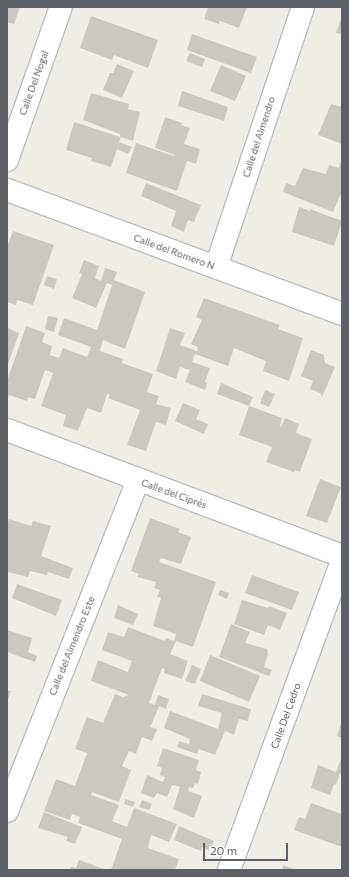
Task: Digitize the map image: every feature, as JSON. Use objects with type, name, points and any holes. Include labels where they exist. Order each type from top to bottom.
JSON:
[{"type":"street","name":"Calle Del Nogal","points":[[7,160],[61,7]]},
{"type":"street","name":"Calle del Almendro","points":[[216,267],[303,7]]},
{"type":"street","name":"Calle del Romero N","points":[[7,190],[342,314]]},
{"type":"street","name":"Calle del Ciprés","points":[[7,430],[342,556]]},
{"type":"street","name":"Calle del Almendro Este","points":[[7,811],[138,480]]},
{"type":"street","name":"Calle Del Cedro","points":[[229,870],[342,562]]},
{"type":"building","points":[[7,7],[20,7],[14,24],[7,22]]},
{"type":"building","points":[[208,7],[247,7],[239,28],[220,21],[219,24],[204,19]]},
{"type":"building","points":[[91,16],[158,40],[148,68],[114,55],[112,60],[80,48]]},
{"type":"building","points":[[342,16],[342,34],[336,33]]},
{"type":"building","points":[[192,34],[257,57],[251,73],[187,50]]},
{"type":"building","points":[[190,53],[205,59],[202,67],[186,61]]},
{"type":"building","points":[[117,64],[134,71],[122,98],[103,90],[110,73],[113,73]]},
{"type":"building","points":[[221,65],[246,76],[235,101],[210,91]]},
{"type":"building","points":[[182,91],[228,107],[224,121],[178,106]]},
{"type":"building","points":[[91,93],[129,104],[128,109],[140,112],[133,141],[121,137],[119,142],[132,147],[128,154],[117,149],[111,167],[91,161],[92,158],[66,150],[74,122],[120,137],[120,134],[83,120]]},
{"type":"building","points":[[331,104],[342,107],[342,144],[318,135]]},
{"type":"building","points":[[165,117],[182,123],[181,125],[190,128],[184,144],[200,149],[196,164],[187,161],[177,191],[126,173],[136,143],[174,156],[175,155],[155,148]]},
{"type":"building","points":[[342,157],[342,191],[333,212],[283,192],[286,183],[295,186],[303,168],[326,174],[329,165],[339,168]]},
{"type":"building","points":[[146,183],[201,205],[194,222],[188,220],[184,232],[171,226],[176,211],[141,196]]},
{"type":"building","points":[[299,207],[310,211],[310,209],[342,221],[334,246],[292,232]]},
{"type":"building","points":[[13,231],[54,245],[33,305],[17,300],[16,305],[7,302],[7,247]]},
{"type":"building","points":[[84,260],[99,266],[95,278],[101,281],[105,268],[117,272],[114,280],[145,292],[125,349],[103,340],[100,351],[123,359],[122,363],[153,374],[147,392],[159,396],[156,404],[171,408],[166,425],[156,422],[146,451],[127,445],[140,410],[108,398],[110,395],[107,394],[101,413],[87,408],[78,431],[63,426],[66,415],[41,406],[53,373],[45,370],[35,399],[28,397],[27,401],[9,395],[7,400],[7,381],[26,326],[45,333],[42,342],[52,346],[50,355],[59,358],[63,348],[87,357],[91,347],[58,335],[64,318],[97,330],[112,285],[107,283],[96,308],[72,298],[82,274],[79,273]]},
{"type":"building","points":[[47,276],[57,279],[54,289],[44,285]]},
{"type":"building","points":[[204,298],[280,325],[278,329],[303,338],[289,381],[263,371],[266,361],[234,348],[228,366],[195,354],[192,362],[210,368],[205,382],[207,383],[205,390],[185,382],[190,370],[180,367],[176,379],[156,371],[170,328],[185,333],[180,345],[197,351],[198,347],[191,344],[202,320],[196,317]]},
{"type":"building","points":[[48,316],[58,318],[54,332],[45,329]]},
{"type":"building","points":[[7,328],[19,333],[7,367]]},
{"type":"building","points":[[311,350],[324,355],[325,363],[335,367],[322,397],[320,393],[310,389],[313,381],[301,376]]},
{"type":"building","points":[[221,383],[253,397],[249,406],[217,394]]},
{"type":"building","points":[[265,390],[275,394],[269,407],[260,403]]},
{"type":"building","points":[[183,403],[200,410],[196,419],[208,424],[204,434],[175,421]]},
{"type":"building","points":[[249,406],[282,418],[281,427],[285,418],[299,424],[296,433],[312,439],[300,472],[295,470],[294,472],[266,462],[272,447],[239,435]]},
{"type":"building","points":[[320,479],[341,487],[327,523],[306,516]]},
{"type":"building","points":[[150,518],[180,529],[178,532],[191,537],[181,564],[161,558],[159,562],[216,582],[193,647],[176,641],[170,654],[188,661],[182,679],[164,673],[165,669],[162,668],[149,703],[155,705],[158,695],[169,699],[166,709],[159,706],[150,727],[157,729],[152,741],[142,737],[136,754],[129,751],[122,766],[131,770],[119,802],[92,792],[91,795],[119,805],[112,821],[127,827],[134,808],[177,824],[169,842],[151,835],[148,848],[179,859],[175,870],[111,870],[122,839],[78,823],[80,817],[72,814],[70,820],[44,811],[56,779],[75,786],[87,753],[75,749],[87,717],[103,723],[115,694],[123,697],[129,695],[91,681],[98,660],[128,672],[132,661],[102,650],[108,632],[124,637],[128,627],[165,641],[166,638],[174,641],[176,634],[153,626],[161,598],[157,597],[160,590],[154,588],[156,582],[137,577],[139,574],[131,571]]},
{"type":"building","points":[[9,519],[31,526],[33,521],[51,526],[41,556],[73,568],[69,579],[48,572],[47,575],[30,571],[28,577],[7,572],[7,526]]},
{"type":"building","points":[[252,575],[299,592],[292,610],[245,593]]},
{"type":"building","points":[[17,584],[62,600],[56,616],[12,598]]},
{"type":"building","points":[[220,590],[229,593],[227,599],[218,595]]},
{"type":"building","points":[[242,600],[268,608],[269,606],[287,613],[280,630],[268,625],[264,635],[234,624]]},
{"type":"building","points":[[118,605],[138,614],[133,625],[114,618]]},
{"type":"building","points":[[231,624],[250,632],[245,643],[267,649],[268,654],[264,667],[272,670],[269,676],[219,657]]},
{"type":"building","points":[[7,630],[32,638],[28,652],[37,656],[35,662],[7,652]]},
{"type":"building","points":[[210,655],[260,676],[249,702],[200,681]]},
{"type":"building","points":[[192,665],[201,669],[195,684],[185,681]]},
{"type":"building","points":[[7,690],[11,691],[7,702]]},
{"type":"building","points":[[202,694],[251,709],[248,721],[239,719],[234,735],[225,731],[215,755],[199,749],[197,754],[177,747],[179,741],[189,744],[190,739],[164,728],[170,711],[218,729],[222,713],[198,706]]},
{"type":"building","points":[[342,720],[342,738],[337,736]]},
{"type":"building","points":[[163,748],[199,760],[196,770],[201,772],[198,784],[195,783],[193,788],[189,787],[188,791],[202,796],[194,818],[173,809],[180,787],[172,785],[167,797],[157,793],[154,798],[141,793],[147,775],[163,782],[165,777],[160,775],[162,768],[157,766]]},
{"type":"building","points":[[342,756],[342,774],[340,773],[336,785],[334,784],[330,795],[311,788],[318,765],[336,772]]},
{"type":"building","points":[[125,799],[135,802],[133,807],[124,804]]},
{"type":"building","points":[[142,800],[152,804],[149,810],[139,807]]},
{"type":"building","points":[[311,803],[342,814],[342,847],[294,830],[299,817],[305,819]]},
{"type":"building","points":[[44,812],[82,827],[75,844],[66,841],[68,837],[38,828]]},
{"type":"building","points":[[179,826],[214,841],[210,851],[202,847],[201,851],[174,840]]},
{"type":"building","points":[[79,860],[107,870],[70,870],[71,867],[76,868]]},
{"type":"building","points":[[283,865],[296,870],[282,870]]}]
